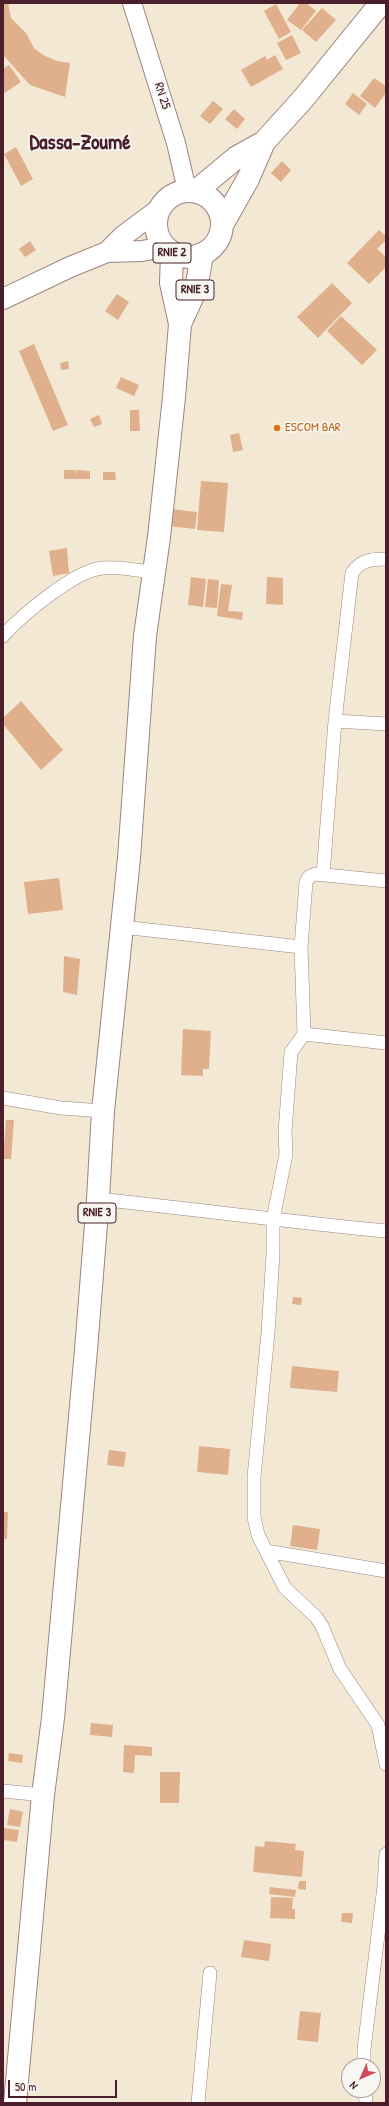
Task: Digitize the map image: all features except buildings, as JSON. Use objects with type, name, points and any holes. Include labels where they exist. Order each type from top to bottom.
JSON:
[{"type":"highway","name":"RNIE 2","points":[[264,142],[248,179],[222,226],[216,243],[202,254],[192,257],[182,257],[168,250],[157,234],[155,222],[158,210],[165,200],[175,193],[192,190],[232,160],[264,142],[303,99],[381,3]]},
{"type":"highway","points":[[192,190],[213,200],[221,216],[222,226]]},
{"type":"highway","name":"RNIE 3","points":[[15,2103],[43,1795],[53,1718],[98,1199],[103,1111],[129,858],[145,636],[174,397],[180,324],[171,283],[168,250]]},
{"type":"highway","name":"RNIE 3","points":[[180,324],[196,289],[202,254]]},
{"type":"main road","name":"RN 25","points":[[132,3],[192,190]]},
{"type":"main road","name":"RNIE 2","points":[[3,299],[70,267],[106,252],[137,225],[158,210]]},
{"type":"main road","name":"RNIE 2","points":[[106,252],[168,250]]},
{"type":"street","points":[[323,875],[335,721],[352,574],[358,564],[369,559],[386,559]]},
{"type":"street","points":[[3,636],[36,606],[91,570],[105,568],[152,572]]},
{"type":"street","points":[[335,721],[386,724]]},
{"type":"street","points":[[386,881],[315,874],[306,882],[301,947],[304,1034],[291,1052],[285,1132],[286,1154],[273,1220],[273,1254],[268,1333],[254,1477],[254,1517],[258,1535],[285,1588],[316,1617],[322,1626],[340,1668],[372,1714],[378,1725],[386,1764]]},
{"type":"street","points":[[122,927],[301,947]]},
{"type":"street","points":[[304,1034],[386,1043]]},
{"type":"street","points":[[3,1098],[61,1108],[103,1111]]},
{"type":"street","points":[[98,1199],[240,1214],[273,1220],[386,1231]]},
{"type":"street","points":[[266,1551],[386,1571]]},
{"type":"street","points":[[3,1791],[43,1795]]},
{"type":"street","points":[[364,2058],[385,1886],[386,1854]]},
{"type":"street","points":[[198,2103],[210,1973]]},
{"type":"place","name":"ESCOM BAR","points":[[277,428]]},
{"type":"district","name":"Dassa-Zoumé","points":[[80,143]]}]
